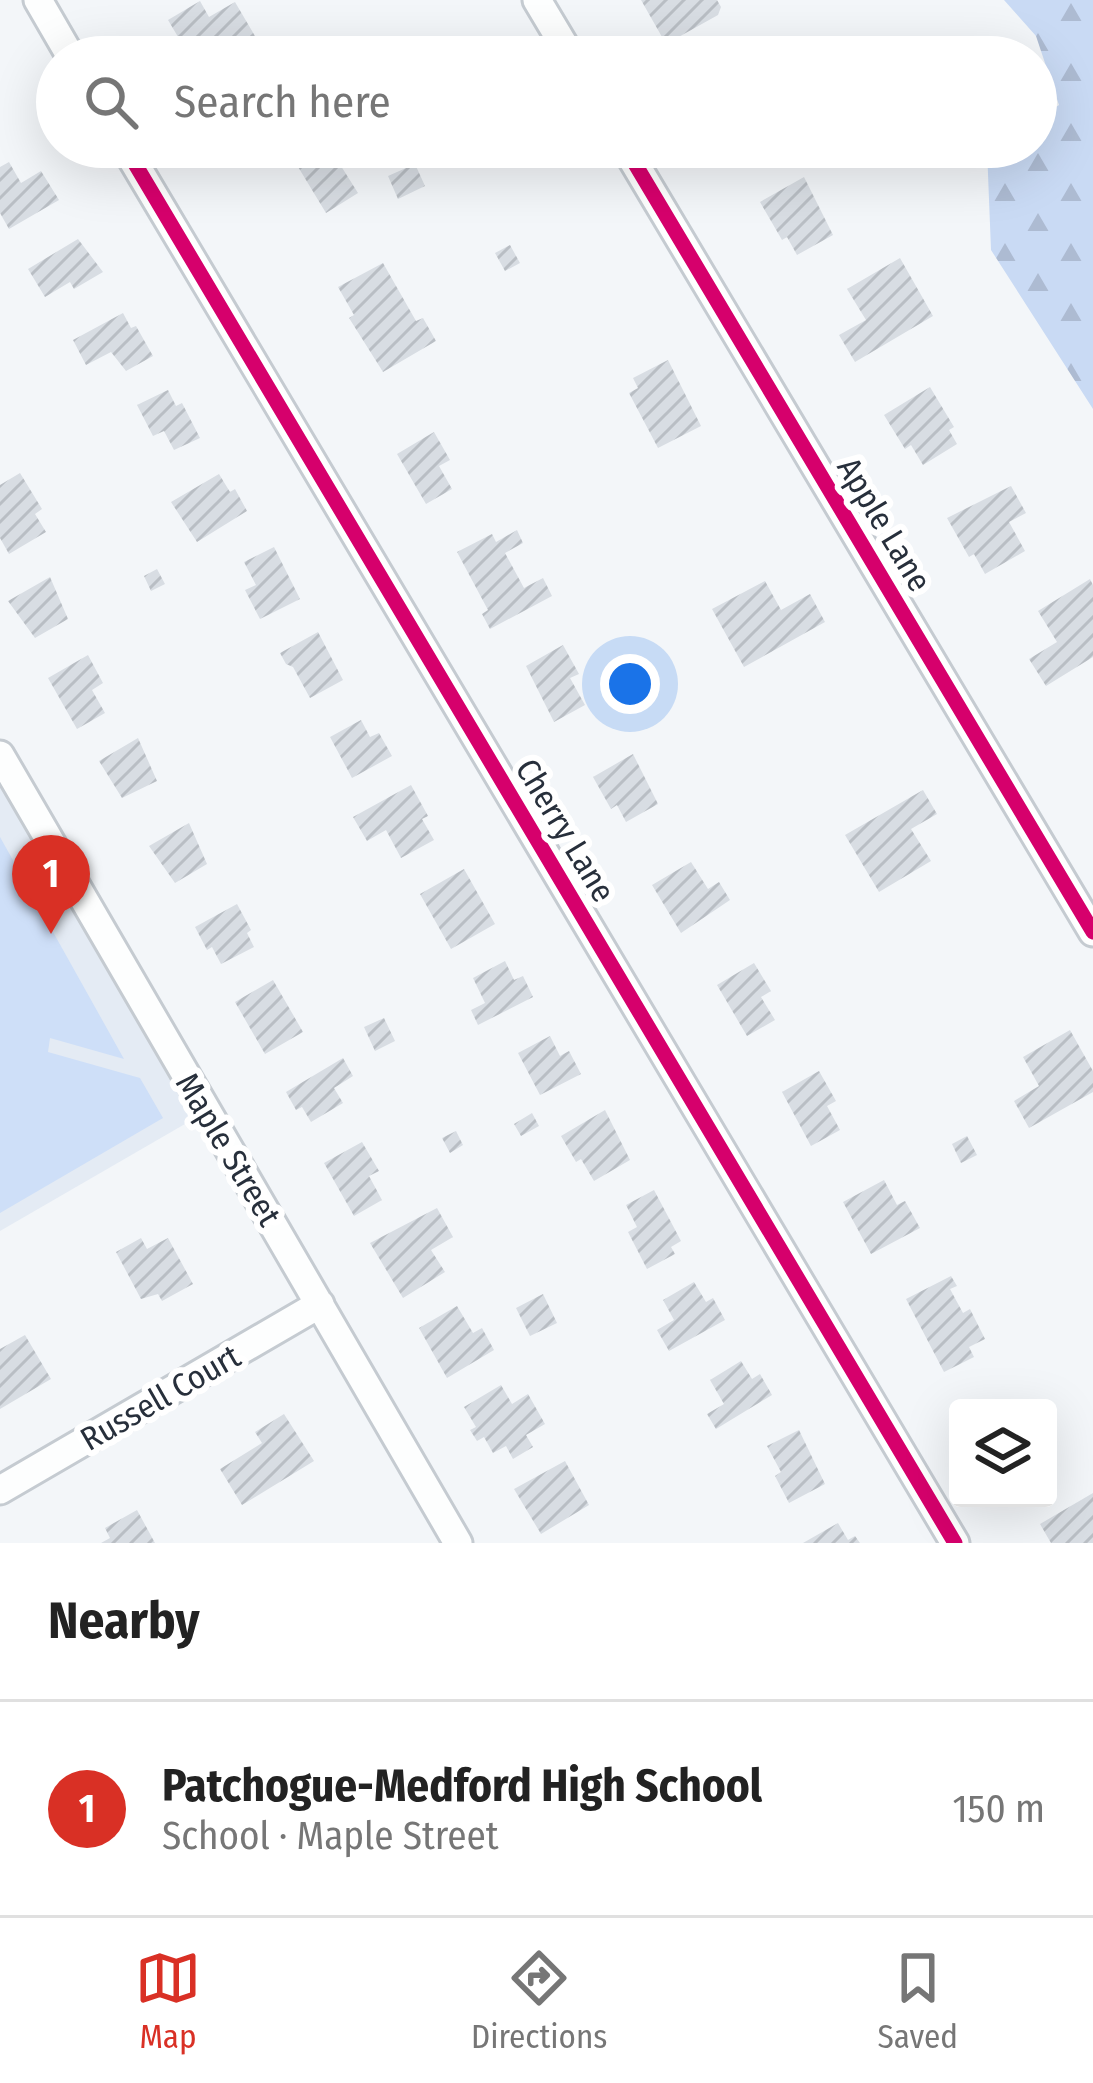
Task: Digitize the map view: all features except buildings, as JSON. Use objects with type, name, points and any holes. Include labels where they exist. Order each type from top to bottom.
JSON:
[{"type":"street","points":[[38,0],[59,36]]},
{"type":"street","points":[[537,0],[558,36]]},
{"type":"street","name":"Cherry Lane","points":[[137,168],[955,1543]]},
{"type":"street","name":"Apple Lane","points":[[638,168],[1093,932]]},
{"type":"street","name":"Maple Street","points":[[0,755],[458,1543]]},
{"type":"street","name":"Russell Court","points":[[0,1490],[320,1304]]},
{"type":"shaded area","points":[[0,755],[204,1113],[0,1231]]},
{"type":"shaded area","points":[[0,837],[124,1059],[50,1038],[48,1052],[140,1078],[163,1118],[0,1213]]},
{"type":"green space","points":[[1004,0],[1093,0],[1093,409],[991,250],[988,168],[1057,168],[1057,36],[1036,36]]},
{"type":"cycle path","points":[[137,168],[955,1543]]},
{"type":"cycle path","points":[[638,168],[1093,932]]},
{"type":"place","name":"Patchogue-Medford High School","points":[[51,934]]}]
